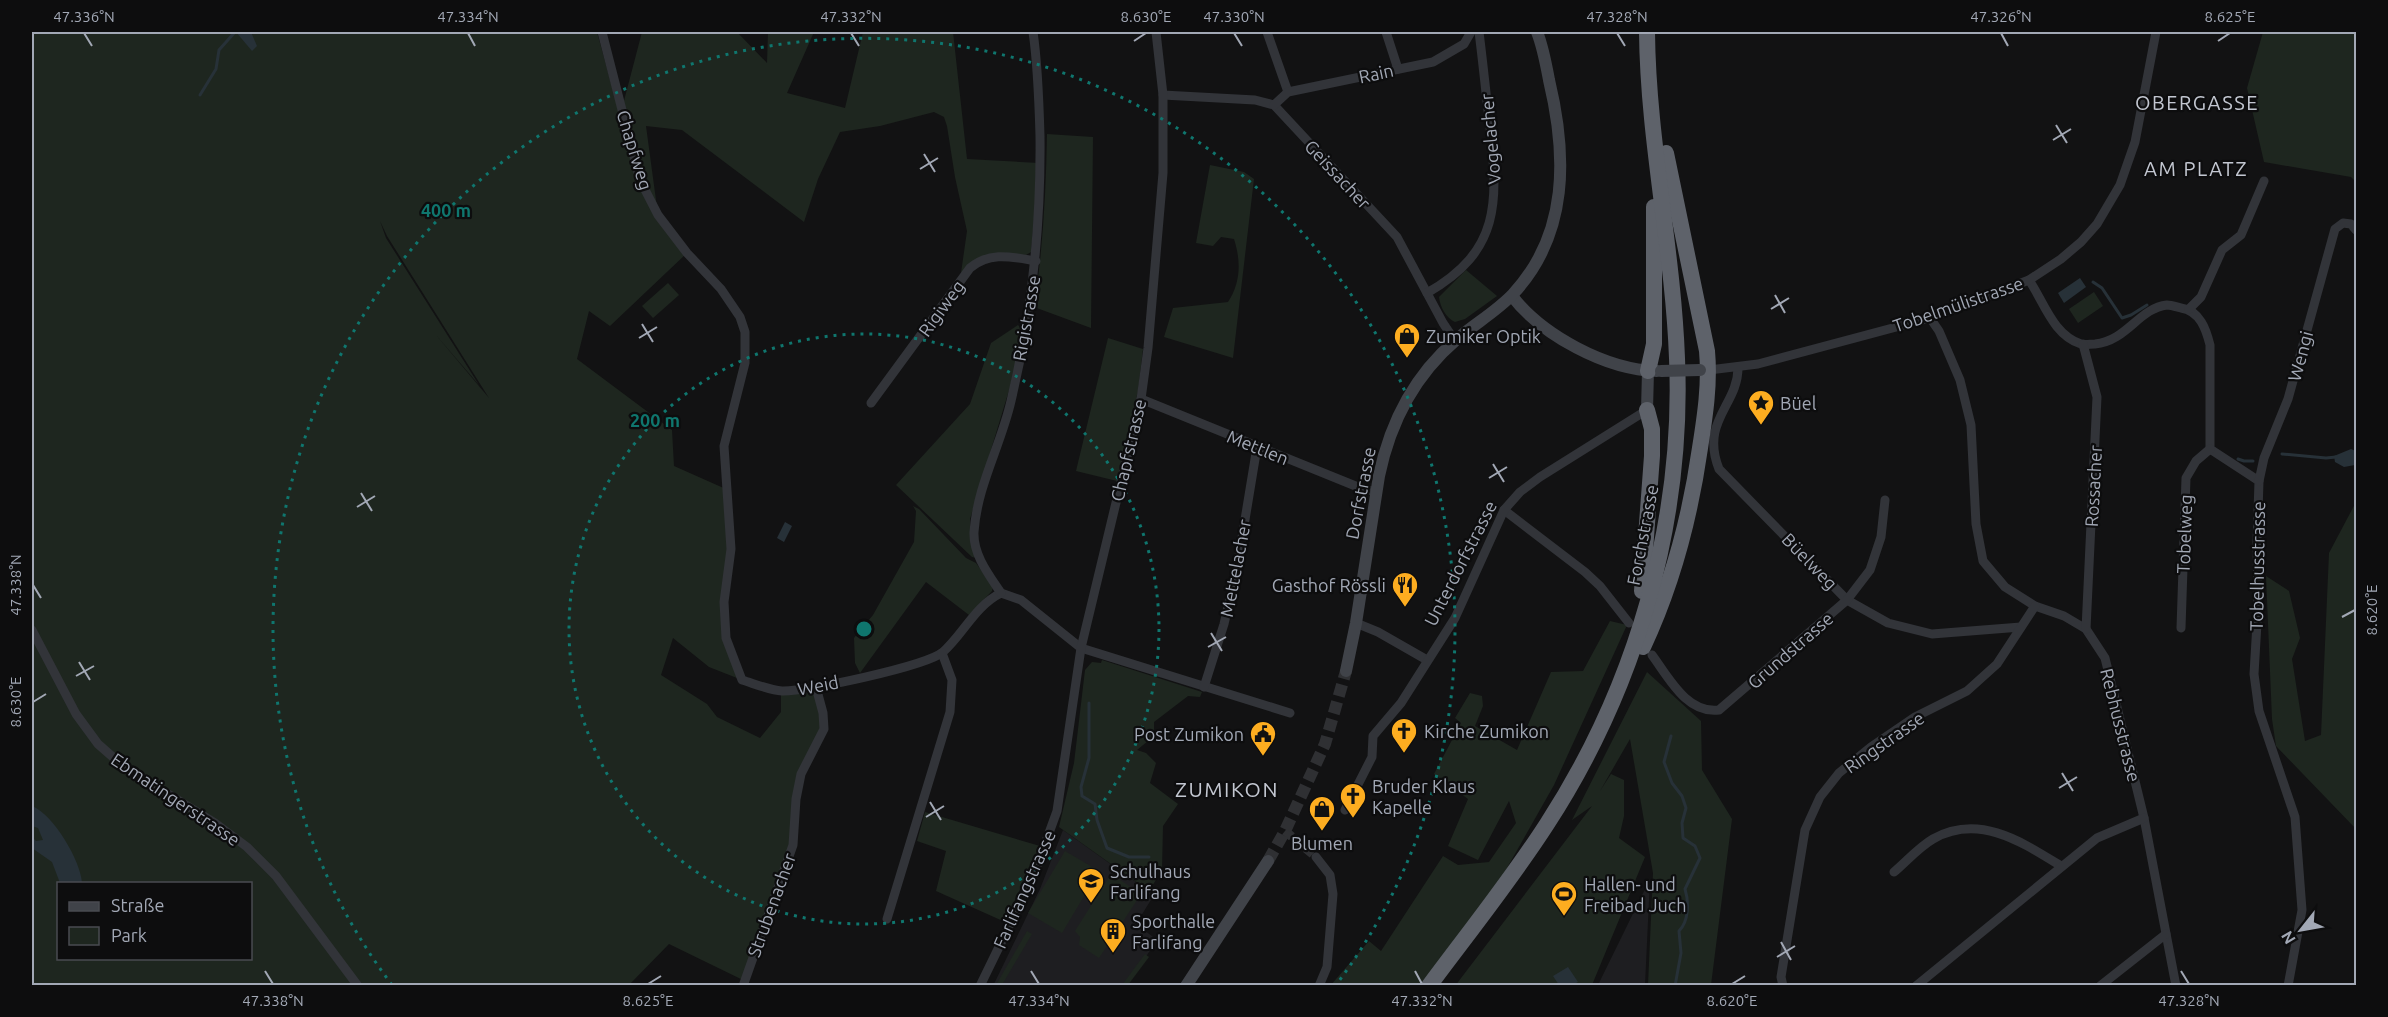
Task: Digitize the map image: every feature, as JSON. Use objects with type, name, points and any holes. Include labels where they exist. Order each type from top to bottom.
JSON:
[{"type":"highway","name":"Forchstrasse","points":[[1429,986],[1518,868],[1548,823],[1639,661],[1648,601],[1664,532],[1673,473],[1677,419],[1674,308],[1655,146],[1647,32]]},
{"type":"highway","name":"Forchstrasse","points":[[1438,986],[1557,823],[1600,745],[1639,661],[1658,593],[1678,487],[1684,417],[1685,361],[1682,312],[1659,118],[1654,32]]},
{"type":"highway","points":[[1639,661],[1667,593],[1684,536],[1702,435],[1705,370],[1705,341],[1659,118]]},
{"type":"highway","points":[[1654,371],[1655,146]]},
{"type":"highway","points":[[1639,661],[1652,441],[1647,410]]},
{"type":"street","name":"Chapfweg","points":[[602,32],[640,180],[658,215],[740,316],[747,346]]},
{"type":"street","name":"Rigistrasse","points":[[1001,593],[981,563],[974,534],[979,501],[1011,403],[1030,309],[1036,261],[1041,191],[1039,68],[1033,32]]},
{"type":"street","name":"Chapfstrasse","points":[[1081,648],[1141,399],[1148,348],[1160,225],[1163,95],[1156,32]]},
{"type":"street","points":[[1163,95],[1255,100],[1274,105],[1288,92],[1267,32]]},
{"type":"street","points":[[1386,32],[1398,69]]},
{"type":"street","name":"Rain","points":[[1288,92],[1433,62],[1464,44],[1471,32]]},
{"type":"street","name":"Vogelacher","points":[[1427,293],[1455,274],[1470,258],[1481,243],[1495,202],[1495,174],[1479,32]]},
{"type":"street","name":"Dorfstrasse","points":[[1346,671],[1384,455],[1401,411],[1424,374],[1455,341],[1512,296],[1534,267],[1548,242],[1560,195],[1560,128],[1537,32]]},
{"type":"street","name":"Tobelmülistrasse","points":[[1705,370],[1738,368],[1930,318],[2029,280],[2081,242],[2097,224],[2120,185],[2135,142],[2156,32]]},
{"type":"street","name":"Geissacher","points":[[1274,105],[1397,237],[1455,341]]},
{"type":"street","points":[[2189,309],[2201,297],[2222,250],[2241,235],[2264,181]]},
{"type":"street","name":"Wengi","points":[[2259,481],[2264,458],[2288,399],[2335,229],[2343,223],[2351,224],[2356,230]]},
{"type":"street","name":"Rigiweg","points":[[871,403],[970,268],[988,257],[1001,256],[1036,261]]},
{"type":"street","points":[[2029,280],[2061,331],[2083,345],[2105,343],[2119,337],[2149,312],[2168,305],[2189,309],[2198,317],[2206,330],[2210,345],[2210,449]]},
{"type":"street","points":[[1512,296],[1530,316],[1589,355],[1622,366],[1654,371],[1705,370]]},
{"type":"street","points":[[1930,318],[1939,331],[1960,380],[1971,425],[1976,524],[1983,561],[2005,587],[2035,606],[2064,616],[2086,628]]},
{"type":"street","name":"Rossacher","points":[[2083,345],[2097,398],[2086,628]]},
{"type":"street","name":"Weid","points":[[747,346],[745,363],[724,446],[731,549],[724,602],[726,638],[742,680],[780,691],[816,687],[911,666],[942,653],[988,599],[1001,593]]},
{"type":"street","name":"Büelweg","points":[[1738,368],[1736,382],[1719,418],[1715,435],[1714,450],[1719,469],[1847,600],[1888,623],[1932,634],[2021,627]]},
{"type":"street","points":[[1647,410],[1654,371]]},
{"type":"street","name":"Mettlen","points":[[1141,399],[1358,487],[1377,492]]},
{"type":"street","name":"Unterdorfstrasse","points":[[1345,810],[1372,757],[1373,736],[1401,703],[1455,618],[1504,510],[1520,492],[1540,477],[1647,410]]},
{"type":"street","name":"Mettelacher","points":[[1204,687],[1224,624],[1237,568],[1257,447]]},
{"type":"street","name":"Tobelhusstrasse","points":[[2210,449],[2259,481],[2258,606],[2254,674],[2259,711],[2295,817],[2302,910],[2288,986]]},
{"type":"street","name":"Tobelweg","points":[[2181,628],[2186,478],[2196,461],[2210,449]]},
{"type":"street","name":"Grundstrasse","points":[[1639,661],[1692,706],[1707,712],[1719,710],[1847,600],[1870,570],[1881,537],[1885,500]]},
{"type":"street","points":[[1504,510],[1585,572],[1600,586],[1629,623]]},
{"type":"street","points":[[1001,593],[1021,600],[1081,648],[1290,713]]},
{"type":"street","name":"Ringstrasse","points":[[1783,986],[1781,977],[1805,830],[1820,797],[1839,773],[1871,747],[1915,717],[1968,691],[1997,664],[2035,606]]},
{"type":"street","points":[[1356,623],[1378,632],[1427,660]]},
{"type":"street","name":"Rebhusstrasse","points":[[2086,628],[2105,658],[2144,818],[2176,986]]},
{"type":"street","name":"Ebmatingerstrasse","points":[[32,630],[76,714],[98,744],[123,766],[215,823],[247,847],[276,876],[357,986]]},
{"type":"street","name":"Farlifangstrasse","points":[[980,986],[1033,878],[1057,811],[1081,648]]},
{"type":"street","points":[[887,919],[950,712],[952,680],[942,653]]},
{"type":"street","name":"Strubenacher","points":[[743,986],[793,845],[796,799],[801,774],[824,729],[823,713],[816,687]]},
{"type":"street","points":[[1916,986],[2097,838],[2144,818]]},
{"type":"street","points":[[1894,872],[1933,839],[1959,830],[1987,829],[2017,839],[2061,866]]},
{"type":"street","points":[[1316,856],[1330,875],[1332,894],[1327,967],[1319,986]]},
{"type":"street","points":[[1186,986],[1268,861]]},
{"type":"street","points":[[2100,986],[2166,934]]},
{"type":"shaded area","points":[[236,32],[251,32],[257,46],[252,51]]},
{"type":"shaded area","points":[[2080,278],[2086,287],[2064,303],[2058,293]]},
{"type":"shaded area","points":[[2351,449],[2356,451],[2355,465],[2344,467],[2335,462],[2334,456]]},
{"type":"shaded area","points":[[785,522],[792,526],[784,542],[777,538]]},
{"type":"shaded area","points":[[32,806],[49,818],[57,828],[77,863],[82,882],[60,882],[52,862],[32,848],[32,837],[36,841],[43,840],[38,828],[32,826]]},
{"type":"shaded area","name":"Schulhaus Farlifang","points":[[1063,830],[1154,895],[1136,924],[1157,940],[1127,985],[993,986],[1040,889]]},
{"type":"shaded area","points":[[1650,879],[1645,985],[1597,985],[1599,983]]},
{"type":"shaded area","points":[[1568,967],[1578,982],[1572,985],[1559,985],[1553,976]]},
{"type":"green space","points":[[32,32],[597,32],[620,116],[642,32],[737,32],[767,63],[768,32],[814,32],[787,93],[845,108],[863,32],[953,32],[967,159],[1039,163],[1031,252],[1026,255],[1000,253],[961,273],[967,231],[947,126],[944,117],[934,112],[880,126],[840,132],[818,179],[804,222],[682,130],[646,126],[658,215],[687,253],[610,326],[589,311],[577,359],[672,430],[674,466],[728,490],[726,638],[742,680],[709,667],[673,638],[661,675],[707,704],[717,717],[760,738],[781,712],[781,691],[816,687],[824,729],[801,775],[793,845],[745,981],[669,944],[629,985],[32,985]],"holes":[[[380,221],[387,236],[489,398],[436,335],[479,385],[386,238]]]},
{"type":"green space","points":[[2263,32],[2356,32],[2356,182],[2351,177],[2264,162],[2247,88]]},
{"type":"green space","points":[[1047,134],[1093,137],[1091,328],[1034,307],[1044,220]]},
{"type":"green space","points":[[1210,165],[1244,172],[1254,179],[1233,358],[1164,337],[1173,308],[1228,302],[1235,287],[1239,263],[1234,239],[1221,237],[1213,246],[1196,243]]},
{"type":"green space","points":[[1466,270],[1497,296],[1465,319],[1455,322],[1444,312],[1439,297]]},
{"type":"green space","points":[[668,283],[679,295],[653,318],[642,306]]},
{"type":"green space","points":[[2094,292],[2103,306],[2078,323],[2069,309]]},
{"type":"green space","points":[[1018,325],[1023,331],[1010,387],[970,519],[971,538],[977,558],[972,557],[896,485],[970,404],[991,343]]},
{"type":"green space","points":[[1108,338],[1143,349],[1138,391],[1117,481],[1076,471]]},
{"type":"green space","points":[[2356,502],[2356,829],[2276,746],[2272,719],[2266,576],[2289,591],[2300,638],[2292,659],[2305,741],[2321,735],[2329,553]]},
{"type":"green space","points":[[913,506],[919,509],[966,558],[976,563],[993,587],[992,591],[969,615],[926,582],[860,673],[855,663],[854,638],[873,615],[914,542],[916,511]]},
{"type":"green space","points":[[1610,621],[1627,625],[1554,785],[1503,875],[1422,985],[1330,986],[1369,941],[1381,951],[1443,856],[1458,865],[1489,862],[1516,823],[1509,801],[1478,860],[1448,846],[1468,799],[1434,774],[1461,723],[1455,718],[1470,693],[1482,696],[1483,706],[1475,726],[1517,750],[1551,672],[1583,671]]},
{"type":"green space","points":[[1102,660],[1202,692],[1200,697],[1188,696],[1154,722],[1154,736],[1137,750],[1146,753],[1156,763],[1150,783],[1178,804],[1163,826],[1162,870],[1149,891],[1059,827],[1074,763],[1085,670],[1092,662],[1101,663]]},
{"type":"green space","points":[[1647,672],[1701,721],[1702,770],[1732,819],[1711,985],[1648,985],[1653,873],[1630,739],[1600,791],[1611,774],[1624,780],[1624,816],[1619,838],[1645,857],[1592,985],[1455,986],[1592,806],[1572,820]]},
{"type":"green space","points":[[925,812],[1040,846],[1005,922],[936,891],[946,851],[917,841]]},
{"type":"green space","points":[[1065,851],[1099,871],[1062,933],[1028,913]]},
{"type":"green space","points":[[1111,874],[1141,894],[1099,958],[1079,945],[1080,937],[1075,931]]},
{"type":"green space","points":[[1027,931],[1032,934],[1002,985],[996,985]]},
{"type":"green space","points":[[1145,954],[1149,957],[1128,985],[1122,985]]},
{"type":"waterway","points":[[200,95],[216,69],[219,50],[235,32]]},
{"type":"waterway","points":[[2093,282],[2102,288],[2122,318],[2147,305]]},
{"type":"waterway","points":[[2282,454],[2336,457]]},
{"type":"waterway","points":[[2238,459],[2253,461]]},
{"type":"waterway","points":[[1089,703],[1089,758],[1081,787],[1082,796],[1095,804],[1097,820],[1107,848],[1129,857],[1149,857]]},
{"type":"waterway","points":[[1671,736],[1664,762],[1672,783],[1682,796],[1686,808],[1682,823],[1683,838],[1695,846],[1700,858],[1685,889],[1687,911],[1685,922],[1679,931],[1681,953],[1675,986]]},
{"type":"tunnel","points":[[1268,861],[1285,831],[1325,744],[1346,671]]},
{"type":"tunnel","points":[[1285,831],[1316,857]]},
{"type":"place","name":"Zumiker Optik","points":[[1407,359]]},
{"type":"place","name":"Büel","points":[[1761,426]]},
{"type":"place","name":"Gasthof Rössli","points":[[1405,608]]},
{"type":"place","name":"Kirche Zumikon","points":[[1404,754]]},
{"type":"place","name":"Post Zumikon","points":[[1263,757]]},
{"type":"place","name":"Bruder Klaus Kapelle","points":[[1353,819]]},
{"type":"place","name":"Blumen","points":[[1322,832]]},
{"type":"place","name":"Schulhaus Farlifang","points":[[1091,904]]},
{"type":"place","name":"Hallen- und Freibad Juch","points":[[1564,917]]},
{"type":"place","name":"Sporthalle Farlifang","points":[[1113,954]]},
{"type":"district","name":"OBERGASSE","points":[[2197,102]]},
{"type":"district","name":"AM PLATZ","points":[[2196,168]]},
{"type":"district","name":"ZUMIKON","points":[[1227,789]]}]
